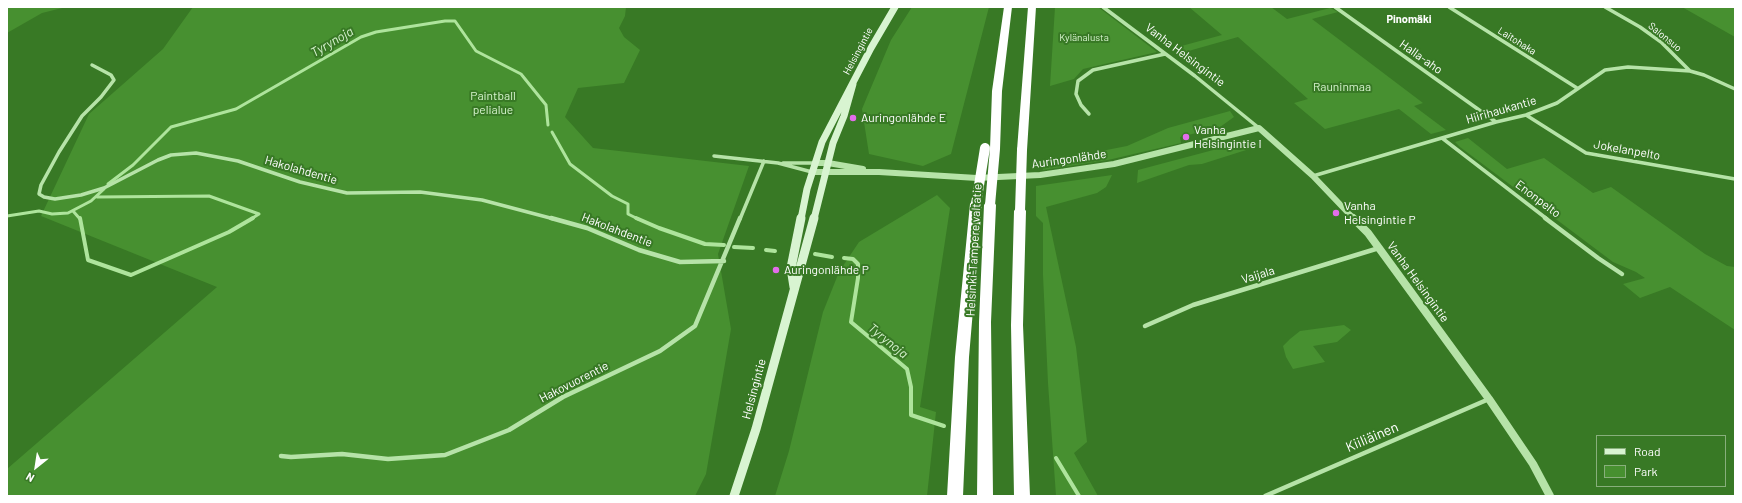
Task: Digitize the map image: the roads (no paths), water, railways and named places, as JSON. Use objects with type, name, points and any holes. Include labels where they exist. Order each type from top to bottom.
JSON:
[{"type":"highway","name":"Helsinki-Tampere valtatie","points":[[985,496],[986,322],[990,205],[990,149],[1008,7]]},
{"type":"highway","points":[[1023,492],[1017,325],[1022,150],[1032,7]]},
{"type":"highway","points":[[955,496],[962,357],[976,204],[990,149]]},
{"type":"main road","name":"Helsingintie","points":[[794,288],[791,268],[807,189],[822,142],[843,98],[853,84],[871,48],[895,7]]},
{"type":"main road","name":"Helsingintie","points":[[734,496],[756,429],[794,288],[801,270],[828,163],[853,84]]},
{"type":"street","name":"Vanha Helsingintie","points":[[1103,7],[1228,101],[1313,176],[1368,233],[1489,399],[1533,464],[1550,496]]},
{"type":"street","name":"Halla-aho","points":[[1335,7],[1496,122]]},
{"type":"street","name":"Laitohaka","points":[[1449,7],[1577,88]]},
{"type":"street","name":"Salonsuo","points":[[1605,7],[1640,27],[1661,42],[1690,71]]},
{"type":"street","points":[[1089,114],[1081,105],[1076,94],[1078,81],[1093,70],[1165,54]]},
{"type":"street","name":"Hakolahdentie","points":[[92,65],[111,74],[114,80],[82,116],[59,152],[41,185],[39,194],[44,197],[55,199],[81,195],[104,188],[124,179],[158,160],[176,154],[196,153],[220,156],[300,182],[347,193],[420,192],[482,200],[528,210],[586,228],[639,250],[680,262],[724,261]]},
{"type":"street","name":"Hiirihaukantie","points":[[1313,176],[1496,122],[1526,115],[1557,103],[1597,74],[1605,70],[1628,66],[1690,71]]},
{"type":"street","points":[[1690,71],[1704,75],[1735,89]]},
{"type":"street","name":"Jokelanpelto","points":[[1526,115],[1586,153],[1735,179]]},
{"type":"street","name":"Auringonlähde","points":[[812,172],[879,172],[977,178],[1048,174],[1128,161],[1259,128]]},
{"type":"street","name":"Enonpelto","points":[[1442,138],[1598,258],[1622,274]]},
{"type":"street","points":[[714,156],[778,163],[812,172]]},
{"type":"street","name":"Hakovuorentie","points":[[281,456],[291,457],[342,454],[388,459],[445,455],[509,430],[563,396],[660,351],[695,326],[724,261],[743,210],[764,161]]},
{"type":"street","points":[[778,163],[815,163]]},
{"type":"street","name":"Auringonlähde","points":[[815,163],[828,163],[879,172]]},
{"type":"street","name":"Vaijala","points":[[1145,326],[1193,305],[1379,248]]},
{"type":"street","name":"Kiiliäinen","points":[[1265,496],[1489,399]]},
{"type":"waterway","name":"Tyrynoja","points":[[108,184],[133,165],[171,127],[236,109],[361,37],[376,32],[445,21],[455,21],[476,51],[521,74],[546,105],[548,125]]},
{"type":"waterway","name":"Tyrynoja","points":[[552,132],[570,164],[612,196],[628,204],[628,214],[636,218]]},
{"type":"waterway","name":"Tyrynoja","points":[[7,216],[39,211],[52,214],[68,213],[91,201],[104,189]]},
{"type":"waterway","points":[[97,197],[209,196],[259,214],[251,219]]},
{"type":"waterway","points":[[73,211],[80,219]]},
{"type":"waterway","points":[[80,218],[88,260],[131,275],[229,232],[253,218]]},
{"type":"waterway","name":"Tyrynoja","points":[[636,218],[659,228],[705,244],[724,245]]},
{"type":"waterway","points":[[734,247],[753,248]]},
{"type":"waterway","points":[[766,250],[775,251]]},
{"type":"waterway","points":[[815,254],[832,257]]},
{"type":"waterway","name":"Tyrynoja","points":[[844,258],[853,259],[858,264],[858,278],[851,322],[907,369],[911,387],[911,415],[944,426]]},
{"type":"waterway","name":"Tyrynoja","points":[[1056,458],[1079,496]]},
{"type":"place","name":"Auringonlähde E","points":[[853,118]]},
{"type":"place","name":"Vanha Helsingintie I","points":[[1186,137]]},
{"type":"place","name":"Vanha Helsingintie P","points":[[1336,213]]},
{"type":"place","name":"Auringonlähde P","points":[[776,270]]},
{"type":"district","name":"Pinomäki","points":[[1409,19]]},
{"type":"park label","name":"Kylänalusta","points":[[1084,38]]},
{"type":"park label","name":"Rauninmaa","points":[[1342,87]]},
{"type":"park label","name":"Paintball pelialue","points":[[493,103]]}]
